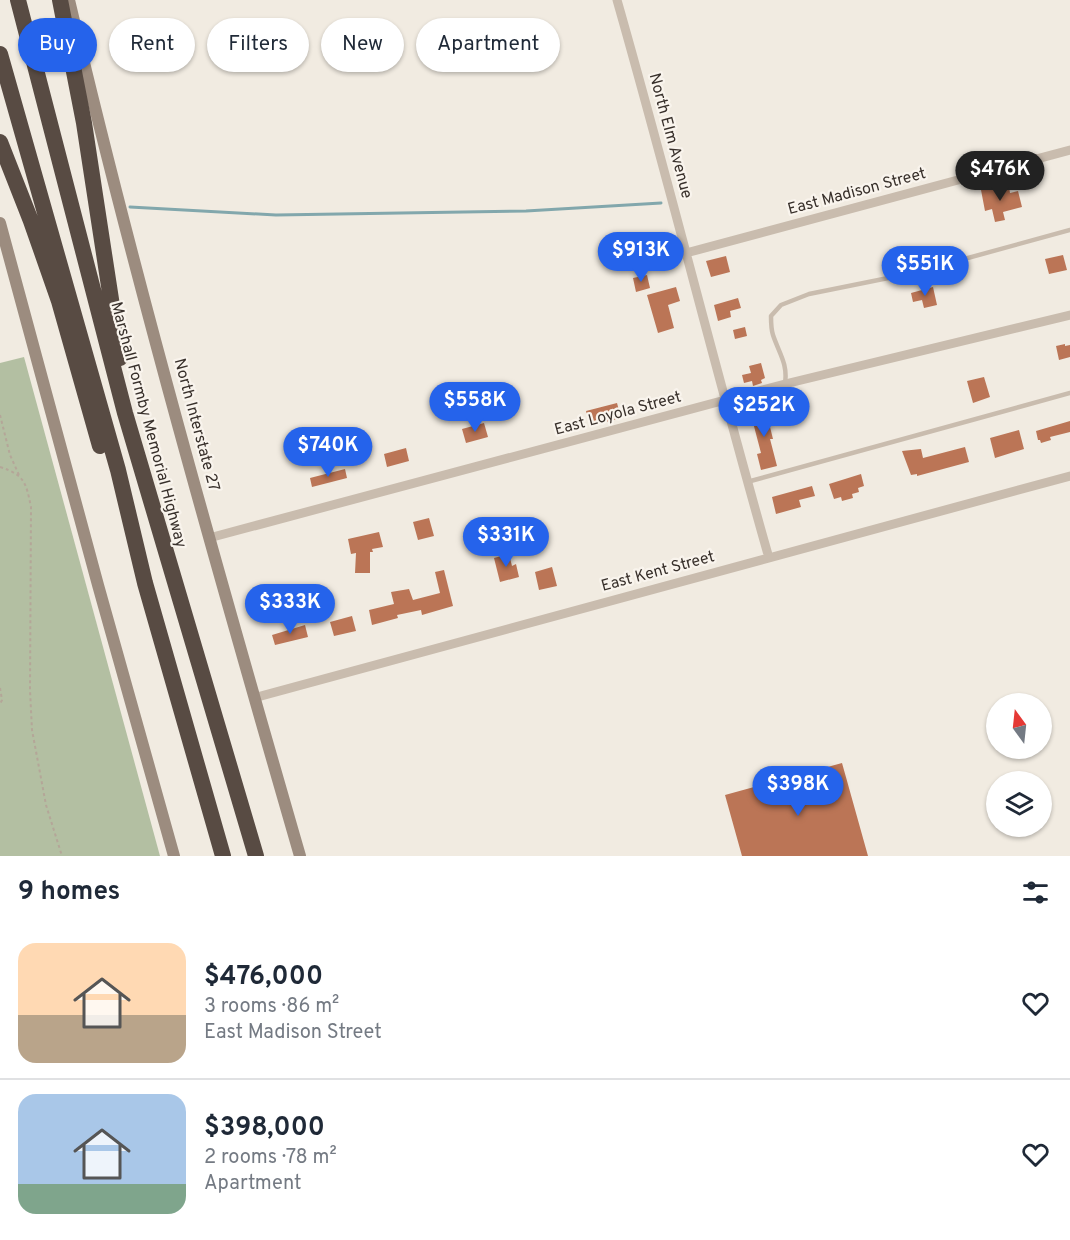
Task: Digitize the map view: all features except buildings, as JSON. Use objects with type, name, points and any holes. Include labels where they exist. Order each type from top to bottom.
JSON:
[{"type":"highway","name":"Marshall Formby Memorial Highway","points":[[18,0],[124,413],[256,856]]},
{"type":"highway","points":[[60,0],[84,123],[122,366],[124,413]]},
{"type":"highway","points":[[0,54],[109,437],[140,563],[224,856]]},
{"type":"highway","points":[[0,142],[31,221],[58,301],[124,527],[140,563]]},
{"type":"main road","name":"North Interstate 27","points":[[69,0],[94,105],[209,538],[300,856]]},
{"type":"main road","points":[[0,223],[174,856]]},
{"type":"street","name":"North Elm Avenue","points":[[617,0],[769,558]]},
{"type":"street","name":"East Madison Street","points":[[687,253],[1070,150]]},
{"type":"street","name":"East Loyola Street","points":[[209,538],[785,384],[1070,315]]},
{"type":"street","name":"East Kent Street","points":[[254,698],[1070,476]]},
{"type":"lane","points":[[785,384],[787,373],[783,356],[772,334],[771,316],[781,306],[809,294],[913,273],[1070,230]]},
{"type":"lane","points":[[747,482],[1070,393]]},
{"type":"path","points":[[0,415],[10,454],[26,485],[32,519],[30,690],[32,730],[46,805],[62,856]]},
{"type":"path","points":[[0,467],[20,476]]},
{"type":"path","points":[[0,688],[2,700],[0,704]]},
{"type":"green space","points":[[24,357],[160,856],[0,856],[0,363]]},
{"type":"waterway","points":[[130,207],[276,215],[526,211],[661,203]]}]
